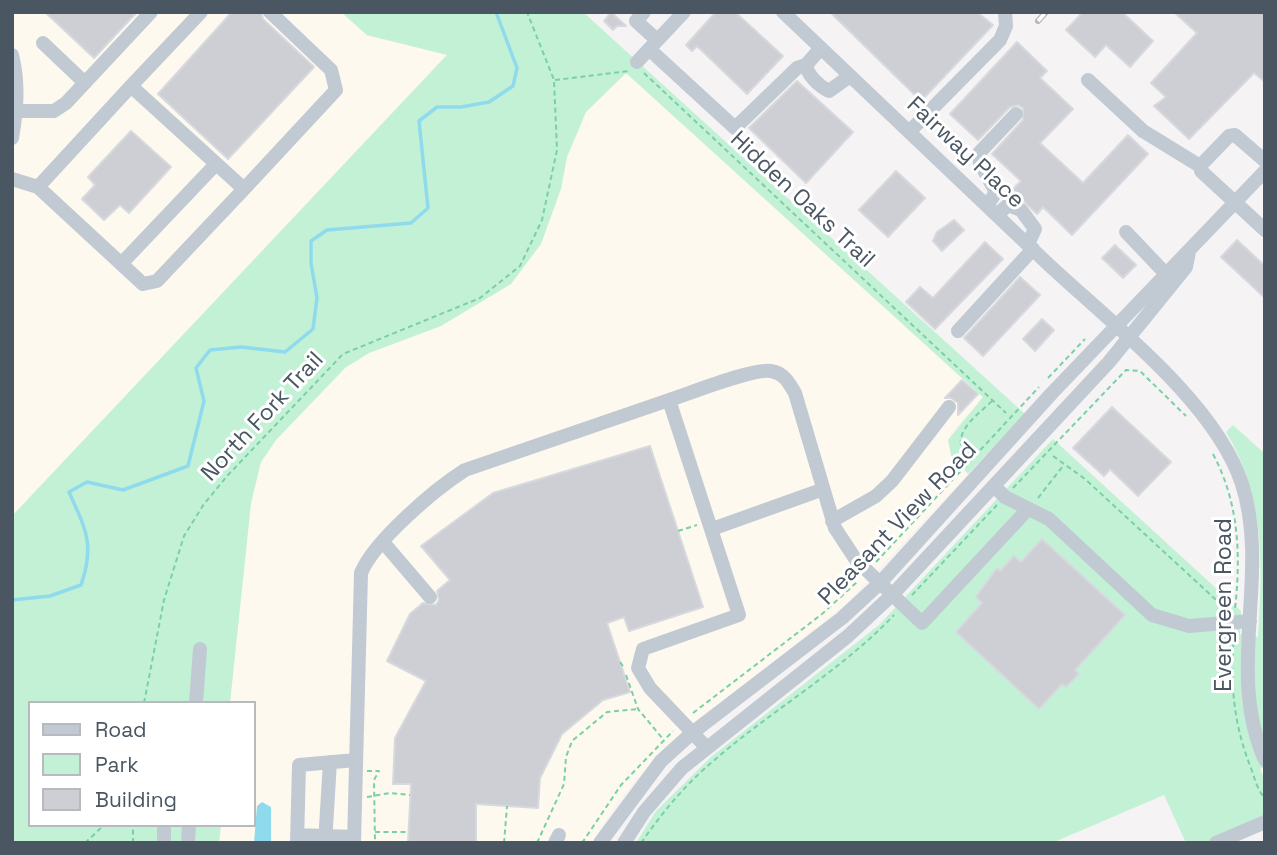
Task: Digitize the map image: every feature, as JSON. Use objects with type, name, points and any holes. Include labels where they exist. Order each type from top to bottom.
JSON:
[{"type":"street","points":[[17,111],[54,111],[66,103],[151,12]]},
{"type":"street","points":[[38,187],[201,12]]},
{"type":"street","points":[[12,179],[38,187],[143,284],[157,281],[336,90],[331,71],[270,12]]},
{"type":"street","points":[[644,12],[636,20],[653,45],[735,128],[797,68],[806,65],[821,48]]},
{"type":"street","points":[[637,62],[684,12]]},
{"type":"street","name":"Fairway Place","points":[[783,12],[1115,327]]},
{"type":"street","points":[[909,132],[1000,40],[1006,26],[1005,12]]},
{"type":"street","points":[[43,43],[85,83]]},
{"type":"street","points":[[12,55],[16,74],[17,111],[12,138]]},
{"type":"street","points":[[806,65],[807,72],[829,91],[850,76]]},
{"type":"street","points":[[1088,80],[1143,131],[1200,166],[1201,171],[1265,230]]},
{"type":"street","points":[[131,86],[244,189]]},
{"type":"street","points":[[992,211],[996,192],[980,163],[979,153],[1016,114]]},
{"type":"street","points":[[1200,166],[1229,136],[1235,135],[1265,162]]},
{"type":"street","points":[[121,264],[216,164]]},
{"type":"street","name":"Pleasant View Road","points":[[600,843],[686,728],[842,618],[880,583],[1165,273],[1189,252],[1265,171]]},
{"type":"street","points":[[1126,232],[1165,273]]},
{"type":"street","points":[[958,331],[1030,247]]},
{"type":"street","name":"Pleasant View Road","points":[[624,843],[644,812],[682,768],[848,636],[893,594],[1110,362],[1185,267],[1189,252]]},
{"type":"street","name":"Evergreen Road","points":[[1115,327],[1198,407],[1229,450],[1242,485],[1250,519],[1250,621],[1245,681],[1248,709],[1265,760]]},
{"type":"street","points":[[356,765],[330,762],[299,765],[297,839],[354,840],[355,797],[356,765],[361,573],[369,555],[446,482],[465,470],[669,400],[752,374],[771,371],[785,377],[795,393],[821,490],[844,544],[922,623],[1028,509]]},
{"type":"street","points":[[669,400],[739,615],[643,649],[638,668],[650,688],[707,748]]},
{"type":"street","points":[[832,521],[876,496],[892,481],[949,407]]},
{"type":"street","points":[[994,486],[1005,497],[1049,519],[1152,615],[1189,626],[1234,620],[1250,621]]},
{"type":"street","points":[[711,525],[821,490]]},
{"type":"street","points":[[383,542],[430,597]]},
{"type":"street","points":[[196,701],[200,649]]},
{"type":"street","points":[[326,839],[330,762]]},
{"type":"street","points":[[1216,843],[1265,822]]},
{"type":"path","name":"North Fork Trail","points":[[144,701],[164,600],[184,536],[204,504],[228,475],[343,354],[480,298],[520,266],[541,220],[557,150],[554,80],[527,12]]},
{"type":"path","name":"Hidden Oaks Trail","points":[[554,80],[640,70],[1006,413]]},
{"type":"path","points":[[582,843],[621,785],[663,740],[686,728],[822,614],[867,570],[1086,338],[1095,348]]},
{"type":"path","points":[[1110,362],[1121,374]]},
{"type":"path","points":[[981,472],[961,450],[959,438],[967,425],[993,400]]},
{"type":"path","points":[[1053,456],[1085,479],[1228,611],[1234,620]]},
{"type":"path","points":[[1028,509],[1064,465]]},
{"type":"path","points":[[678,531],[711,525]]},
{"type":"path","points":[[620,662],[638,709],[663,740]]},
{"type":"path","points":[[537,843],[564,784],[566,757],[572,741],[607,712],[638,709]]},
{"type":"path","points":[[356,765],[379,771],[374,780],[377,797],[375,843]]},
{"type":"path","points":[[355,797],[377,797],[390,793],[410,795]]},
{"type":"path","points":[[505,843],[507,806]]},
{"type":"path","points":[[85,843],[102,827]]},
{"type":"path","points":[[375,832],[409,832]]},
{"type":"shaded area","points":[[12,12],[341,12],[367,36],[447,54],[12,516]]},
{"type":"shaded area","points":[[626,73],[983,398],[951,433],[951,455],[968,474],[846,604],[662,751],[624,794],[591,843],[219,843],[221,827],[256,827],[256,701],[230,701],[251,503],[261,462],[276,440],[345,368],[369,353],[441,326],[561,189],[567,157],[586,112]]},
{"type":"green space","points":[[341,12],[583,12],[1025,414],[968,474],[951,455],[948,440],[983,397],[626,73],[586,112],[567,157],[561,189],[541,244],[511,284],[441,326],[369,353],[345,368],[276,440],[261,462],[251,503],[230,701],[28,701],[28,827],[221,827],[219,843],[12,843],[12,516],[447,55],[367,35]]},
{"type":"green space","points":[[1233,425],[1265,454],[1265,767],[1260,769],[1265,780],[1265,820],[1208,843],[1186,843],[1164,795],[1052,843],[636,843],[656,811],[711,757],[879,625],[1053,439],[1241,611],[1240,634],[1258,637],[1261,583],[1258,531],[1248,481],[1226,432]]},
{"type":"water","points":[[262,802],[271,807],[271,843],[254,843],[257,806]]},
{"type":"building","points":[[45,12],[137,12],[94,58]]},
{"type":"building","points":[[232,12],[261,12],[263,19],[314,67],[228,159],[158,94]]},
{"type":"building","points":[[611,12],[626,26],[617,26],[613,30],[604,21]]},
{"type":"building","points":[[716,12],[735,12],[783,56],[747,94],[697,46],[692,51],[686,45]]},
{"type":"building","points":[[830,12],[977,12],[993,25],[921,101]]},
{"type":"building","points":[[1083,12],[1122,12],[1153,41],[1130,67],[1106,45],[1095,57],[1066,30]]},
{"type":"building","points":[[1174,12],[1265,12],[1265,82],[1254,73],[1189,139],[1154,106],[1166,97],[1151,83],[1197,33]]},
{"type":"building","points":[[1017,42],[1047,71],[1040,78],[1073,109],[1040,143],[1083,183],[1128,135],[1148,154],[1072,235],[1043,207],[1037,214],[1012,190],[1021,181],[992,154],[1023,120],[1023,108],[1018,105],[1010,107],[978,140],[950,114]]},
{"type":"building","points":[[797,81],[853,132],[806,183],[749,128]]},
{"type":"building","points":[[131,131],[171,167],[129,213],[120,205],[104,220],[82,199],[95,185],[88,177]]},
{"type":"building","points":[[896,171],[925,198],[888,237],[859,210]]},
{"type":"building","points":[[954,220],[964,230],[942,251],[933,241],[937,232]]},
{"type":"building","points":[[1237,240],[1265,266],[1265,298],[1221,257]]},
{"type":"building","points":[[985,242],[1003,259],[935,329],[906,302],[920,287],[933,298]]},
{"type":"building","points":[[1115,245],[1136,265],[1123,278],[1102,258]]},
{"type":"building","points":[[1020,277],[1040,295],[983,356],[964,338]]},
{"type":"building","points":[[1042,319],[1054,330],[1035,351],[1023,339]]},
{"type":"building","points":[[962,380],[978,394],[958,415],[958,403],[951,398],[945,398]]},
{"type":"building","points":[[1112,407],[1171,462],[1138,496],[1110,469],[1104,476],[1073,448]]},
{"type":"building","points":[[650,446],[703,607],[629,631],[624,617],[607,623],[630,692],[603,700],[562,734],[540,778],[538,808],[476,804],[476,843],[408,843],[411,784],[393,784],[395,738],[426,681],[387,661],[410,614],[423,603],[436,605],[439,600],[437,591],[450,580],[421,546],[493,493]]},
{"type":"building","points":[[1042,539],[1125,615],[1075,670],[1079,674],[1066,687],[1062,684],[1039,709],[956,632],[982,603],[976,597],[997,568],[1000,571],[1014,556],[1021,562]]},
{"type":"waterway","points":[[12,600],[50,596],[81,585],[87,559],[87,537],[69,492],[87,482],[123,490],[188,466],[204,401],[196,368],[210,350],[241,347],[285,352],[313,329],[317,298],[311,263],[311,241],[327,230],[411,223],[428,208],[419,121],[437,107],[461,107],[489,102],[513,86],[517,68],[496,12]]},
{"type":"railway","points":[[1038,21],[1046,12]]}]
